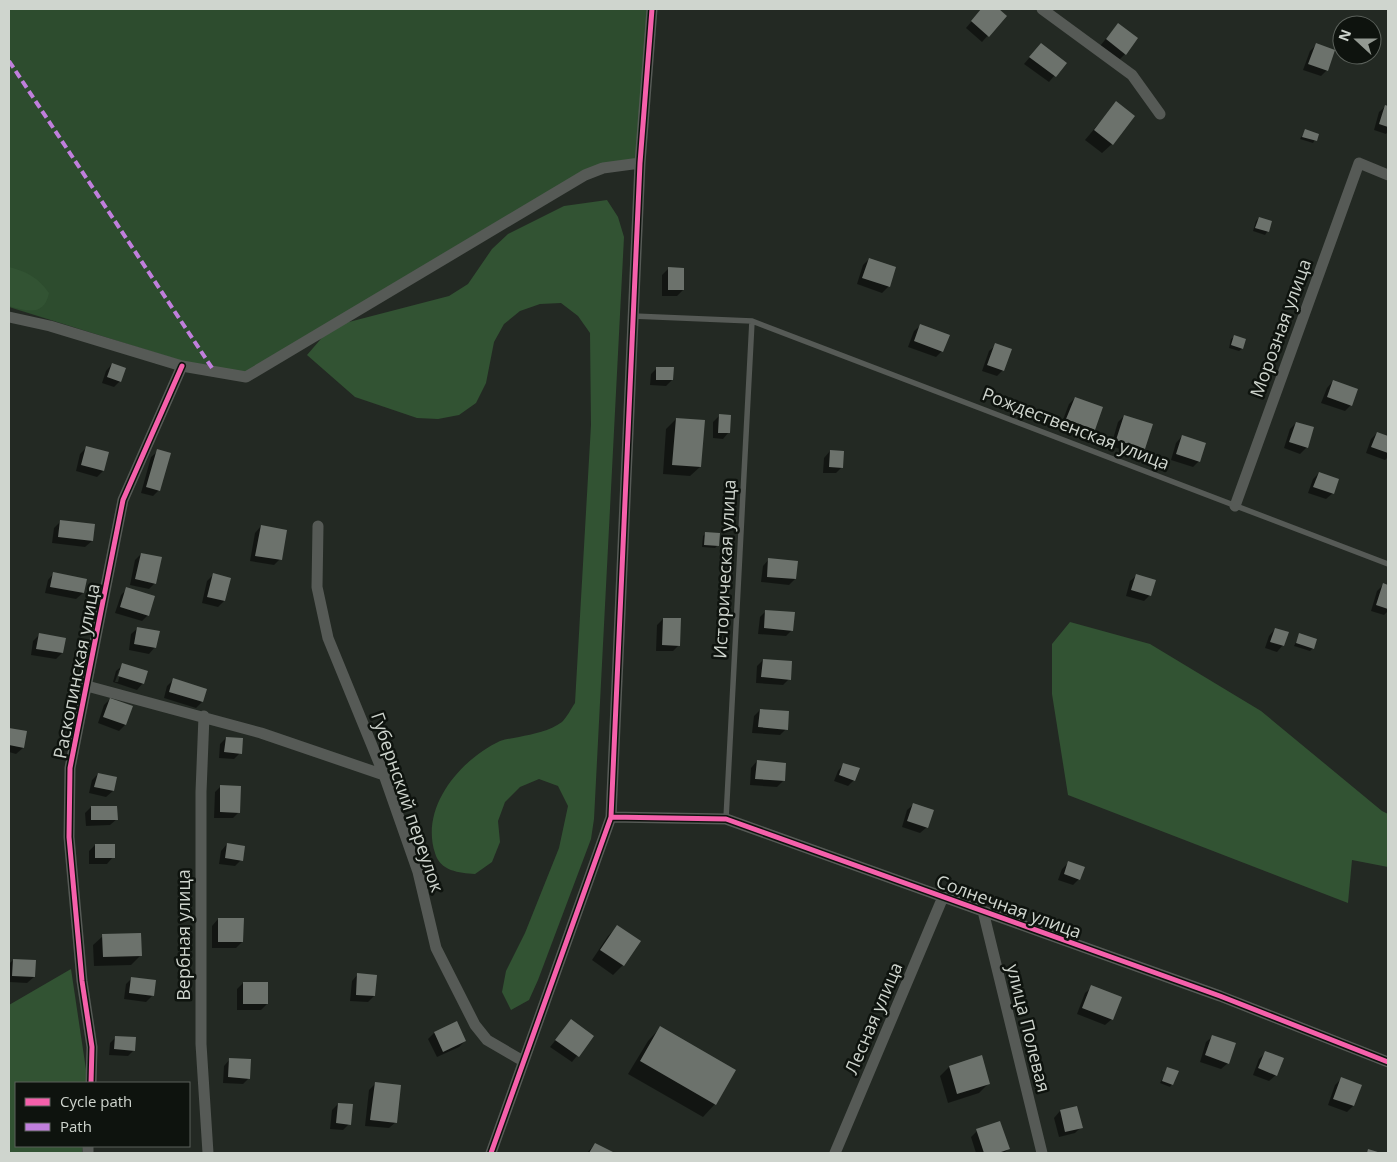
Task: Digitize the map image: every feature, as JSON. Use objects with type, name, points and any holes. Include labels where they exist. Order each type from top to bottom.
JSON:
[{"type":"street","points":[[491,1153],[611,817],[632,316],[640,163],[652,9]]},
{"type":"street","points":[[1042,9],[1132,75],[1160,114]]},
{"type":"street","points":[[9,317],[50,326],[182,366],[246,377],[585,175],[603,168],[640,163]]},
{"type":"street","name":"Морозная улица","points":[[1235,506],[1358,163],[1388,174]]},
{"type":"street","name":"Раскопинская улица","points":[[90,1082],[92,1047],[82,981],[69,837],[70,768],[123,500],[182,366]]},
{"type":"street","name":"Губернский переулок","points":[[318,526],[317,587],[328,638],[384,775],[418,872],[436,948],[475,1025],[487,1040],[523,1060]]},
{"type":"street","points":[[87,686],[204,716],[261,733],[384,775]]},
{"type":"street","name":"Вербная улица","points":[[204,716],[201,802],[200,1017],[208,1153]]},
{"type":"street","name":"Солнечная улица","points":[[611,817],[726,819],[1220,996],[1388,1062]]},
{"type":"street","name":"Лесная улица","points":[[835,1153],[943,897]]},
{"type":"street","name":"улица Полевая","points":[[982,911],[1042,1153]]},
{"type":"lane","name":"Рождественская улица","points":[[632,316],[752,321],[1388,564]]},
{"type":"lane","name":"Историческая улица","points":[[726,819],[752,321]]},
{"type":"green space","points":[[9,9],[652,9],[640,163],[585,175],[246,377],[214,371],[9,307]]},
{"type":"green space","points":[[607,200],[618,217],[624,237],[594,819],[591,839],[538,980],[529,1000],[511,1010],[502,992],[506,971],[525,933],[559,848],[568,806],[558,786],[539,779],[520,787],[505,802],[498,821],[500,842],[492,862],[475,874],[451,870],[437,859],[432,836],[433,819],[438,802],[447,787],[471,760],[485,749],[500,741],[552,728],[564,720],[575,703],[591,425],[590,333],[578,316],[561,303],[540,304],[520,311],[504,324],[494,342],[486,383],[476,403],[459,415],[438,419],[417,418],[355,397],[307,355],[326,333],[345,323],[449,296],[468,284],[492,249],[508,234],[564,206]]},
{"type":"green space","points":[[9,267],[32,276],[41,283],[49,293],[47,301],[43,306],[39,309],[28,310],[9,306]]},
{"type":"green space","points":[[1070,622],[1150,644],[1261,711],[1388,814],[1388,867],[1352,860],[1348,903],[1068,795],[1052,694],[1052,644]]},
{"type":"green space","points":[[71,969],[88,1082],[15,1082],[15,1147],[83,1147],[82,1153],[9,1153],[9,1005]]},
{"type":"building","points":[[981,9],[999,9],[1007,16],[989,37],[971,21]]},
{"type":"building","points":[[1118,23],[1138,38],[1126,55],[1106,39]]},
{"type":"building","points":[[1041,43],[1067,63],[1056,77],[1029,57]]},
{"type":"building","points":[[1316,43],[1332,49],[1332,59],[1328,71],[1308,64]]},
{"type":"building","points":[[1116,101],[1135,116],[1113,145],[1094,130]]},
{"type":"building","points":[[1385,105],[1388,106],[1388,127],[1379,124]]},
{"type":"building","points":[[1305,129],[1319,134],[1317,141],[1302,137]]},
{"type":"building","points":[[1259,217],[1272,221],[1269,232],[1255,228]]},
{"type":"building","points":[[869,258],[896,267],[890,287],[862,278]]},
{"type":"building","points":[[668,267],[684,268],[684,290],[668,290]]},
{"type":"building","points":[[920,324],[950,335],[943,352],[914,341]]},
{"type":"building","points":[[1234,335],[1246,339],[1243,349],[1231,345]]},
{"type":"building","points":[[995,343],[1012,349],[1004,371],[987,365]]},
{"type":"building","points":[[112,363],[126,368],[121,382],[107,377]]},
{"type":"building","points":[[656,367],[674,367],[673,380],[656,380]]},
{"type":"building","points":[[1333,380],[1358,389],[1352,406],[1327,397]]},
{"type":"building","points":[[1075,397],[1103,407],[1095,430],[1066,419]]},
{"type":"building","points":[[719,414],[731,415],[730,433],[718,433]]},
{"type":"building","points":[[1124,415],[1153,424],[1145,449],[1116,440]]},
{"type":"building","points":[[676,418],[705,420],[701,467],[672,465]]},
{"type":"building","points":[[1296,422],[1314,427],[1308,448],[1289,442]]},
{"type":"building","points":[[1377,432],[1388,436],[1388,453],[1371,447]]},
{"type":"building","points":[[1182,435],[1206,443],[1200,462],[1176,454]]},
{"type":"building","points":[[86,446],[109,452],[104,471],[81,465]]},
{"type":"building","points":[[157,449],[171,453],[160,491],[146,487]]},
{"type":"building","points":[[830,450],[844,451],[843,468],[829,467]]},
{"type":"building","points":[[1319,472],[1339,479],[1334,494],[1313,487]]},
{"type":"building","points":[[60,520],[95,524],[93,541],[58,537]]},
{"type":"building","points":[[261,525],[287,530],[282,560],[255,556]]},
{"type":"building","points":[[705,532],[720,533],[719,546],[704,545]]},
{"type":"building","points":[[141,553],[162,557],[156,584],[135,579]]},
{"type":"building","points":[[768,558],[798,561],[796,579],[767,577]]},
{"type":"building","points":[[53,572],[87,579],[84,593],[50,587]]},
{"type":"building","points":[[213,573],[231,578],[225,601],[207,597]]},
{"type":"building","points":[[1136,574],[1156,580],[1151,596],[1131,590]]},
{"type":"building","points":[[1383,583],[1388,585],[1388,609],[1376,605]]},
{"type":"building","points":[[126,587],[155,596],[149,616],[120,607]]},
{"type":"building","points":[[765,610],[795,612],[793,631],[764,628]]},
{"type":"building","points":[[663,618],[681,618],[680,646],[662,645]]},
{"type":"building","points":[[137,627],[160,631],[156,648],[134,644]]},
{"type":"building","points":[[1275,628],[1289,632],[1284,646],[1270,642]]},
{"type":"building","points":[[39,633],[66,638],[63,653],[36,649]]},
{"type":"building","points":[[1299,633],[1317,639],[1314,649],[1296,643]]},
{"type":"building","points":[[763,659],[792,661],[791,680],[761,677]]},
{"type":"building","points":[[122,663],[148,671],[144,684],[118,676]]},
{"type":"building","points":[[173,678],[207,689],[203,702],[169,692]]},
{"type":"building","points":[[110,698],[133,706],[126,725],[103,717]]},
{"type":"building","points":[[760,709],[789,711],[788,730],[758,727]]},
{"type":"building","points":[[9,728],[27,731],[24,748],[9,745]]},
{"type":"building","points":[[226,737],[243,738],[242,754],[224,752]]},
{"type":"building","points":[[757,760],[786,763],[785,781],[755,779]]},
{"type":"building","points":[[843,763],[860,768],[855,781],[839,775]]},
{"type":"building","points":[[98,773],[117,777],[114,791],[94,787]]},
{"type":"building","points":[[220,785],[241,786],[240,813],[220,812]]},
{"type":"building","points":[[913,803],[934,810],[928,828],[907,821]]},
{"type":"building","points":[[91,806],[117,806],[118,820],[91,820]]},
{"type":"building","points":[[227,843],[245,846],[243,861],[225,858]]},
{"type":"building","points":[[95,844],[115,844],[115,858],[95,858]]},
{"type":"building","points":[[1068,861],[1085,867],[1080,880],[1064,874]]},
{"type":"building","points":[[218,918],[244,918],[243,942],[218,942]]},
{"type":"building","points":[[617,925],[641,941],[624,966],[600,950]]},
{"type":"building","points":[[141,933],[142,956],[103,957],[102,934]]},
{"type":"building","points":[[13,959],[36,960],[35,977],[12,976]]},
{"type":"building","points":[[357,973],[377,975],[375,996],[356,995]]},
{"type":"building","points":[[131,977],[156,980],[154,996],[129,993]]},
{"type":"building","points":[[243,982],[268,982],[268,1004],[243,1004]]},
{"type":"building","points":[[1091,985],[1122,997],[1113,1020],[1082,1008]]},
{"type":"building","points":[[571,1019],[594,1036],[579,1057],[555,1040]]},
{"type":"building","points":[[457,1021],[466,1041],[443,1052],[434,1032]]},
{"type":"building","points":[[660,1026],[736,1070],[716,1105],[640,1061]]},
{"type":"building","points":[[1212,1035],[1236,1043],[1229,1064],[1205,1055]]},
{"type":"building","points":[[115,1036],[136,1037],[135,1051],[114,1049]]},
{"type":"building","points":[[1265,1051],[1284,1058],[1277,1076],[1258,1068]]},
{"type":"building","points":[[982,1055],[990,1084],[957,1094],[949,1066]]},
{"type":"building","points":[[229,1058],[251,1059],[250,1079],[228,1077]]},
{"type":"building","points":[[1167,1067],[1179,1071],[1173,1085],[1162,1081]]},
{"type":"building","points":[[1341,1077],[1362,1085],[1354,1106],[1333,1099]]},
{"type":"building","points":[[375,1082],[401,1085],[397,1123],[370,1120]]},
{"type":"building","points":[[338,1103],[353,1104],[351,1125],[336,1123]]},
{"type":"building","points":[[1077,1106],[1083,1128],[1065,1132],[1060,1110]]},
{"type":"building","points":[[1000,1121],[1010,1149],[998,1153],[984,1153],[976,1129]]},
{"type":"building","points":[[595,1143],[615,1153],[589,1153]]},
{"type":"building","points":[[1368,1149],[1381,1153],[1367,1153]]},
{"type":"marked path","points":[[9,61],[214,371]]},
{"type":"cycle path","points":[[491,1153],[611,817],[640,163],[652,9]]},
{"type":"cycle path","points":[[91,1082],[92,1047],[82,981],[69,837],[70,768],[123,500],[182,366]]},
{"type":"cycle path","points":[[611,817],[726,819],[1220,996],[1388,1062]]}]
